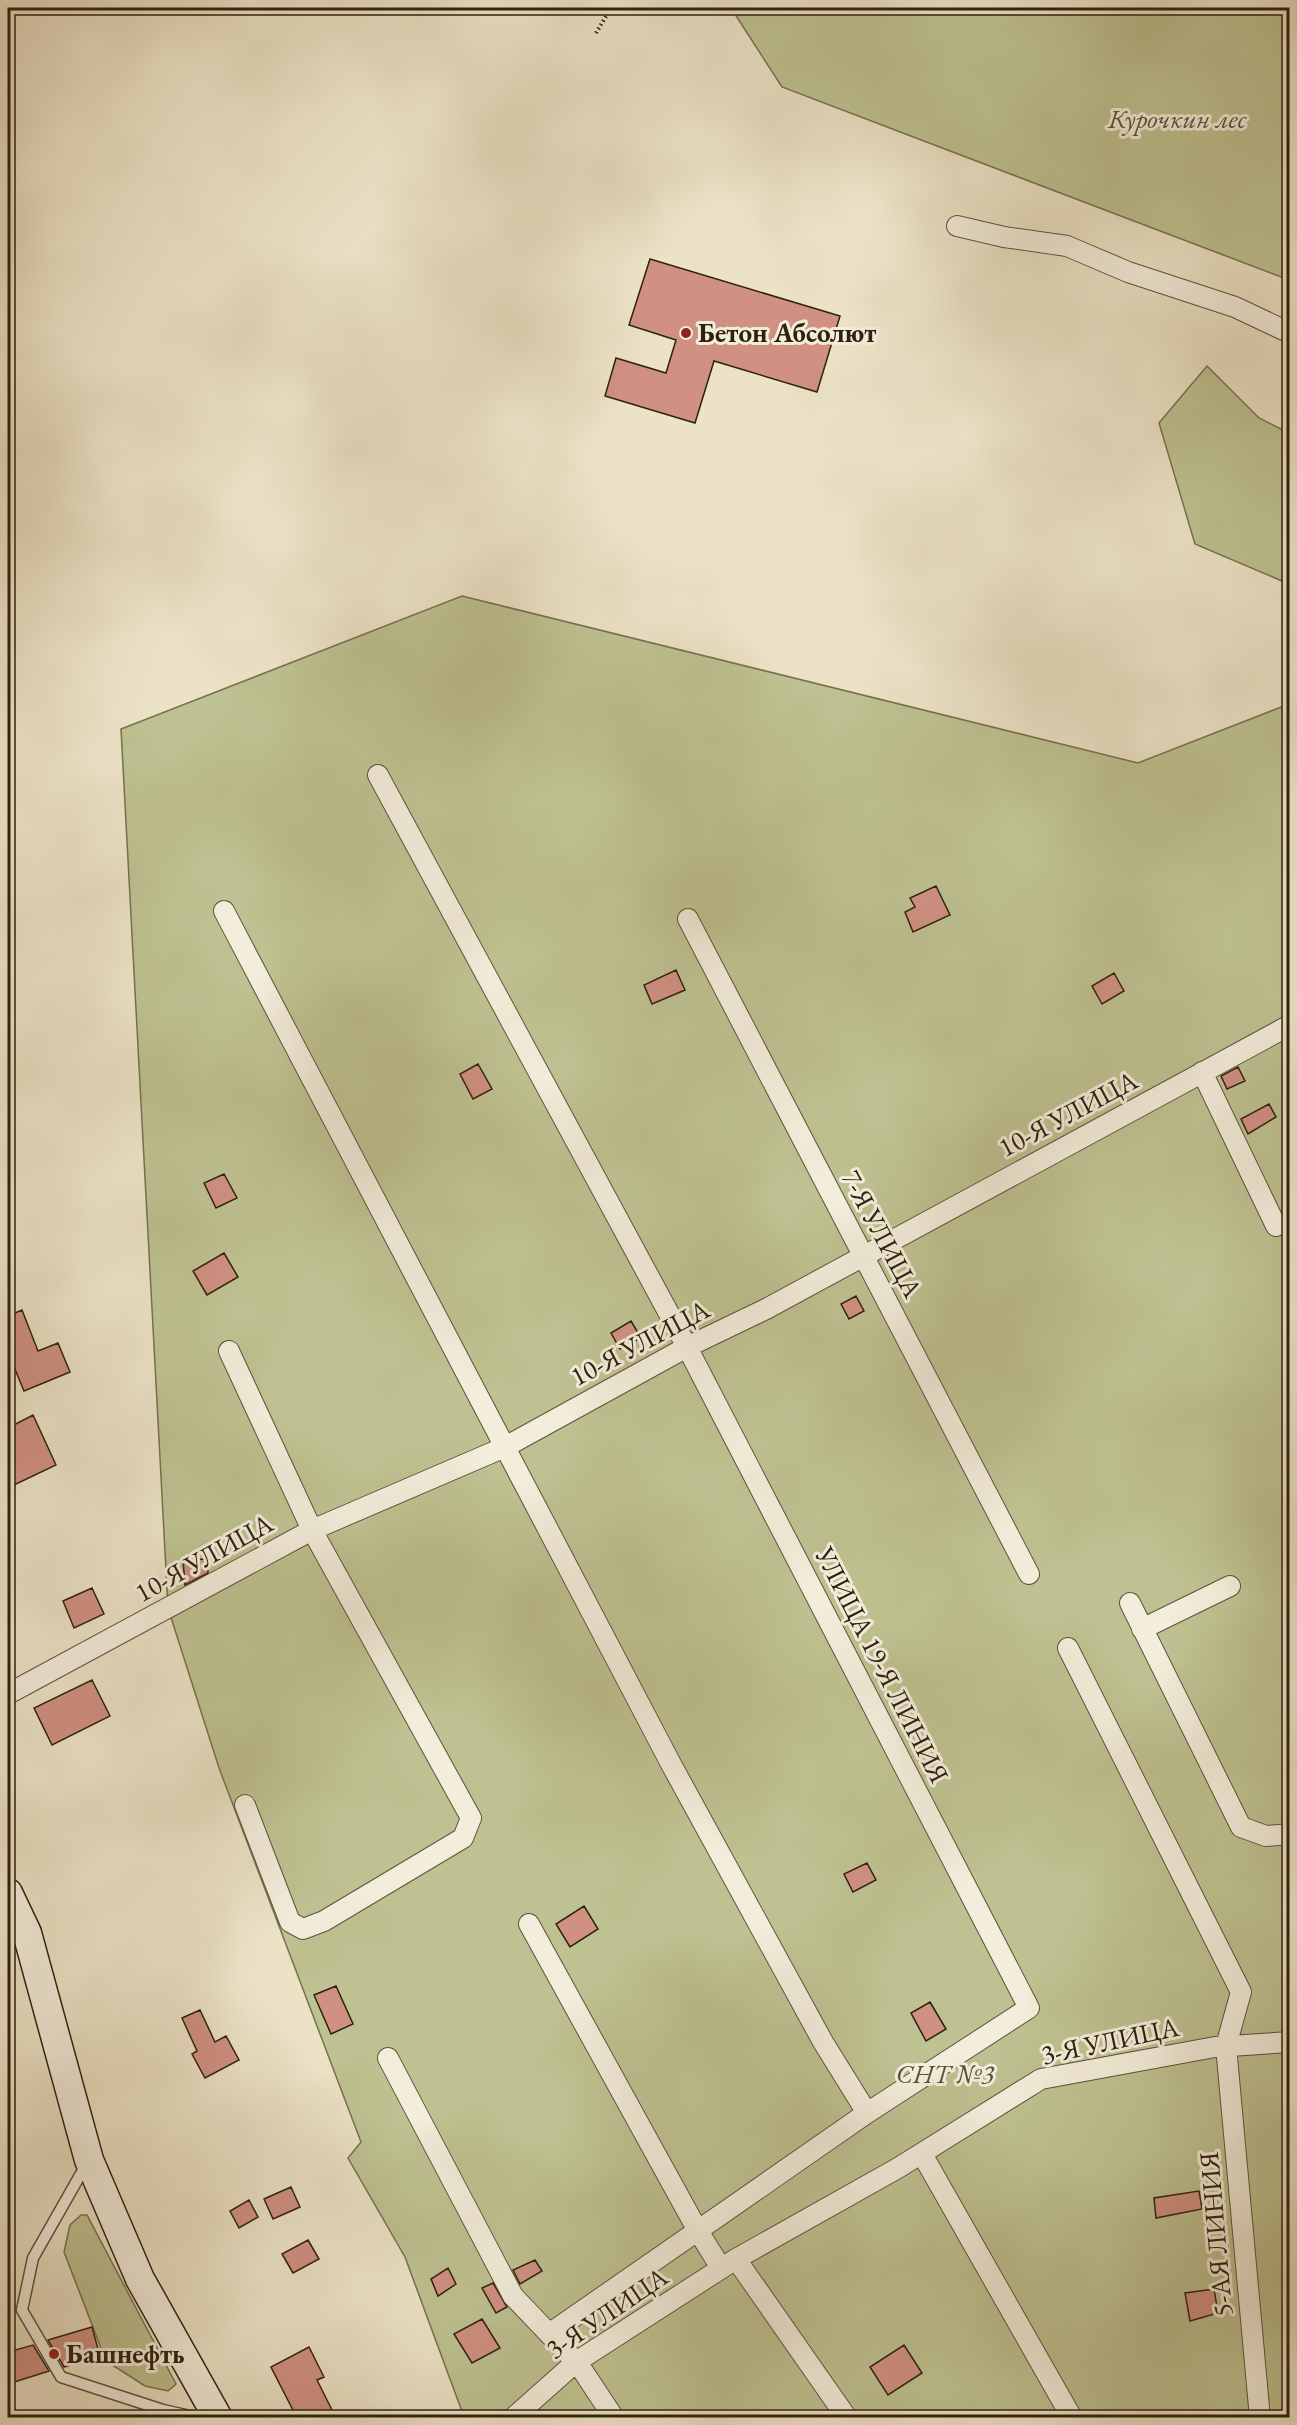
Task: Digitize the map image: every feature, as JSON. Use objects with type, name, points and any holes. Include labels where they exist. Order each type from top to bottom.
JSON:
[{"type":"street","points":[[957,226],[1004,237],[1066,246],[1128,272],[1235,307],[1290,333]]},
{"type":"street","name":"УЛИЦА 19-Я ЛИНИЯ","points":[[378,775],[687,1347],[1029,2008],[867,2113]]},
{"type":"street","points":[[224,911],[671,1764],[824,2042],[867,2113],[549,2334]]},
{"type":"street","name":"7-Я УЛИЦА","points":[[688,919],[1029,1574]]},
{"type":"street","name":"10-Я УЛИЦА","points":[[8,1694],[312,1530],[505,1447],[687,1347],[766,1309],[1290,1025]]},
{"type":"street","points":[[1202,1072],[1275,1226]]},
{"type":"street","points":[[229,1351],[312,1530],[471,1818],[464,1838],[324,1921],[303,1929],[290,1922],[245,1805]]},
{"type":"street","points":[[1142,1629],[1230,1586]]},
{"type":"street","points":[[1130,1603],[1240,1827],[1266,1836],[1290,1834]]},
{"type":"street","points":[[1068,1648],[1241,1992],[1226,2046]]},
{"type":"street","points":[[8,1893],[27,1933],[89,2160],[140,2278],[218,2418]]},
{"type":"street","points":[[529,1923],[698,2231],[729,2264],[847,2418]]},
{"type":"street","name":"3-Я УЛИЦА","points":[[513,2418],[577,2362],[729,2264],[922,2154],[1041,2079],[1226,2046],[1290,2042]]},
{"type":"street","name":"5-АЯ ЛИНИЯ","points":[[1226,2046],[1260,2418]]},
{"type":"street","points":[[388,2058],[513,2296],[577,2362],[614,2418]]},
{"type":"street","points":[[922,2154],[1072,2418]]},
{"type":"lane","points":[[89,2160],[33,2258],[22,2310],[61,2377],[163,2410],[199,2418]]},
{"type":"path","points":[[596,33],[611,8]]},
{"type":"green space","name":"Курочкин лес","points":[[731,8],[1289,8],[1289,280],[782,87]]},
{"type":"green space","points":[[1207,366],[1259,418],[1289,433],[1289,584],[1195,544],[1159,423]]},
{"type":"green space","name":"СНТ №3","points":[[462,596],[1138,763],[1289,704],[1289,2417],[464,2417],[405,2257],[348,2158],[361,2142],[219,1768],[168,1608],[121,729]]},
{"type":"green space","points":[[81,2215],[87,2215],[176,2384],[168,2391],[145,2386],[106,2361],[64,2252],[70,2225]]},
{"type":"building","points":[[650,259],[840,316],[817,392],[714,361],[695,423],[605,396],[616,358],[666,373],[676,340],[629,325]]},
{"type":"building","points":[[936,886],[950,915],[913,932],[905,912],[915,907],[910,898]]},
{"type":"building","points":[[676,970],[685,990],[652,1004],[644,985]]},
{"type":"building","points":[[1114,973],[1124,991],[1102,1004],[1092,986]]},
{"type":"building","points":[[478,1064],[492,1089],[473,1099],[460,1074]]},
{"type":"building","points":[[1238,1067],[1245,1081],[1227,1089],[1221,1076]]},
{"type":"building","points":[[1269,1104],[1276,1117],[1248,1134],[1241,1119]]},
{"type":"building","points":[[224,1174],[237,1198],[216,1208],[204,1183]]},
{"type":"building","points":[[224,1253],[238,1277],[207,1295],[193,1271]]},
{"type":"building","points":[[856,1296],[864,1311],[849,1319],[841,1304]]},
{"type":"building","points":[[22,1310],[38,1351],[58,1343],[70,1372],[24,1391],[12,1362],[15,1360],[8,1341],[8,1316]]},
{"type":"building","points":[[631,1321],[641,1338],[620,1349],[611,1333]]},
{"type":"building","points":[[33,1415],[56,1465],[14,1485],[8,1471],[8,1428]]},
{"type":"building","points":[[207,1559],[208,1573],[185,1585],[183,1560]]},
{"type":"building","points":[[92,1588],[104,1614],[74,1628],[63,1601]]},
{"type":"building","points":[[92,1680],[110,1716],[52,1745],[34,1708]]},
{"type":"building","points":[[867,1863],[876,1880],[853,1892],[844,1874]]},
{"type":"building","points":[[584,1906],[598,1929],[570,1947],[556,1924]]},
{"type":"building","points":[[336,1986],[353,2024],[331,2034],[314,1995]]},
{"type":"building","points":[[930,2002],[946,2029],[926,2041],[911,2013]]},
{"type":"building","points":[[200,2010],[215,2042],[226,2036],[239,2060],[205,2078],[192,2054],[197,2051],[182,2018]]},
{"type":"building","points":[[291,2187],[300,2207],[273,2219],[264,2199]]},
{"type":"building","points":[[1199,2191],[1202,2209],[1156,2218],[1154,2198]]},
{"type":"building","points":[[249,2200],[258,2217],[239,2228],[230,2211]]},
{"type":"building","points":[[308,2240],[319,2259],[293,2273],[282,2254]]},
{"type":"building","points":[[535,2260],[542,2271],[520,2284],[513,2270]]},
{"type":"building","points":[[448,2268],[456,2284],[438,2296],[431,2279]]},
{"type":"building","points":[[493,2283],[507,2307],[496,2313],[482,2288]]},
{"type":"building","points":[[1214,2289],[1218,2313],[1190,2321],[1185,2293]]},
{"type":"building","points":[[482,2319],[500,2348],[472,2363],[454,2334]]},
{"type":"building","points":[[92,2327],[100,2356],[64,2367],[48,2340]]},
{"type":"building","points":[[33,2345],[49,2371],[8,2384],[8,2352]]},
{"type":"building","points":[[904,2345],[922,2373],[888,2395],[870,2367]]},
{"type":"building","points":[[309,2347],[324,2377],[317,2380],[336,2418],[297,2418],[271,2367]]},
{"type":"place","name":"Бетон Абсолют","points":[[686,333]]},
{"type":"place","name":"Башнефть","points":[[54,2354]]}]
